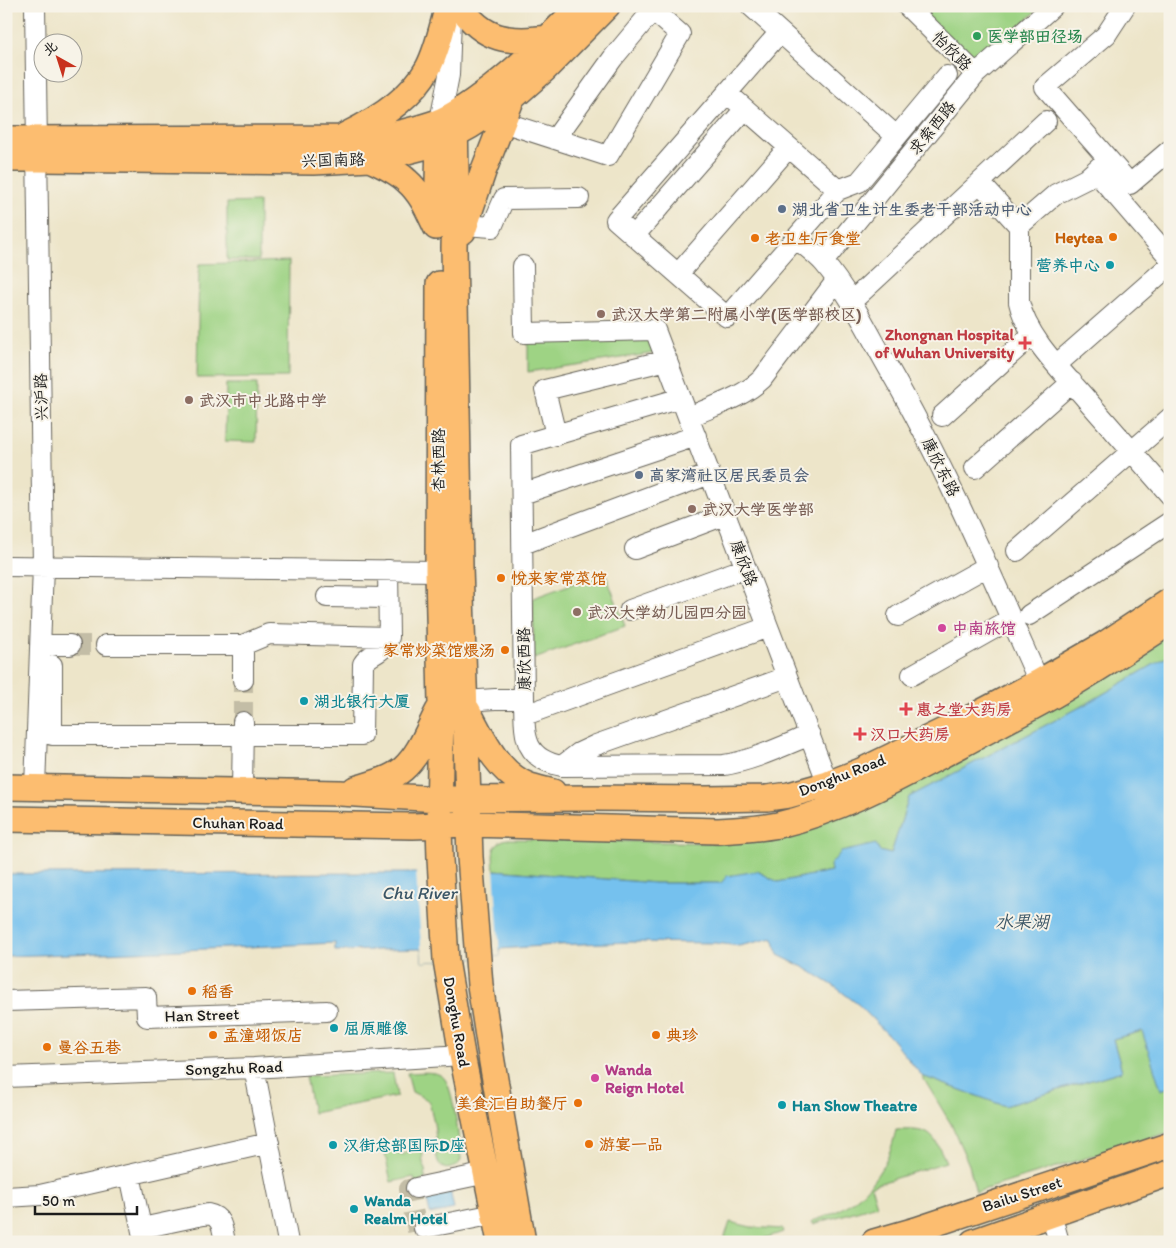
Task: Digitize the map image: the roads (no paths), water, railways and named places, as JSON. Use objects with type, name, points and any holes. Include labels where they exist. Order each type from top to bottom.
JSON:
[{"type":"main road","points":[[340,138],[364,127],[409,93],[418,83],[434,55],[450,6]]},
{"type":"main road","points":[[460,6],[478,27],[495,37],[530,40],[549,38]]},
{"type":"main road","name":"兴国南路","points":[[6,139],[37,148],[314,162],[370,159],[400,153],[447,128],[508,76],[580,6]]},
{"type":"main road","name":"兴国南路","points":[[6,160],[37,148],[382,136],[447,128],[494,119],[512,98],[545,69],[607,6]]},
{"type":"main road","points":[[454,260],[482,172],[494,119]]},
{"type":"main road","name":"杏林西路","points":[[447,128],[438,181],[438,571],[467,769],[468,799]]},
{"type":"main road","name":"杏林西路","points":[[439,799],[457,703],[460,567],[454,260],[456,176],[447,128]]},
{"type":"main road","points":[[370,159],[407,180],[424,201],[439,233]]},
{"type":"main road","name":"Donghu Road","points":[[523,1242],[480,985],[470,857],[468,799],[595,798],[707,800],[767,798],[789,795],[828,784],[892,756],[1039,682],[1105,644],[1170,601]]},
{"type":"main road","name":"Donghu Road","points":[[469,824],[738,830],[757,829],[808,817],[849,802],[892,781],[1054,695],[1170,622]]},
{"type":"main road","points":[[340,793],[377,783],[403,769],[457,703],[495,757],[519,780],[553,792],[595,798]]},
{"type":"main road","name":"Chuhan Road","points":[[6,787],[340,793],[468,799]]},
{"type":"main road","name":"Donghu Road","points":[[439,799],[440,859],[446,960],[462,1055],[500,1242]]},
{"type":"main road","name":"Chuhan Road","points":[[6,819],[414,826],[469,824]]},
{"type":"main road","name":"Bailu Street","points":[[874,1242],[909,1237],[1170,1145]]},
{"type":"main road","name":"Bailu Street","points":[[973,1242],[1170,1173]]},
{"type":"street","name":"兴沪路","points":[[35,6],[43,566],[54,645],[35,787]]},
{"type":"street","points":[[447,128],[450,6]]},
{"type":"street","points":[[751,6],[896,136]]},
{"type":"street","name":"怡欣路","points":[[907,6],[976,74]]},
{"type":"street","name":"求索西路","points":[[823,262],[976,74],[1053,6]]},
{"type":"street","points":[[1125,6],[1106,35],[1046,87],[1170,258]]},
{"type":"street","points":[[494,119],[608,156],[680,34],[650,8],[556,139]]},
{"type":"street","points":[[780,32],[616,220],[727,317],[838,190],[859,182],[947,76]]},
{"type":"street","points":[[727,93],[838,190]]},
{"type":"street","points":[[634,236],[745,109]]},
{"type":"street","points":[[851,302],[1046,121]]},
{"type":"street","points":[[678,274],[789,147]]},
{"type":"street","points":[[1101,165],[1130,184],[1170,150]]},
{"type":"street","points":[[1019,226],[1056,194],[1086,179],[1101,165]]},
{"type":"street","points":[[980,183],[1019,226],[1020,302],[1022,312],[1033,334],[1056,365],[1170,495]]},
{"type":"street","points":[[465,225],[492,227],[504,199],[579,198]]},
{"type":"street","name":"康欣东路","points":[[796,238],[823,262],[837,280],[902,391],[988,566],[1020,617],[1039,682]]},
{"type":"street","points":[[1056,365],[1170,265]]},
{"type":"street","name":"康欣路","points":[[523,266],[524,333],[655,330],[828,784]]},
{"type":"street","points":[[522,494],[692,426],[754,387],[837,280]]},
{"type":"street","points":[[942,416],[1033,334]]},
{"type":"street","points":[[556,434],[545,390],[667,360]]},
{"type":"street","points":[[975,468],[1072,382]]},
{"type":"street","name":"康欣西路","points":[[681,398],[521,445],[524,707],[527,738],[531,749],[544,761],[562,766],[724,765],[735,764],[810,735]]},
{"type":"street","points":[[1016,551],[1170,418]]},
{"type":"street","points":[[523,544],[710,474]]},
{"type":"street","points":[[635,549],[726,515]]},
{"type":"street","points":[[912,675],[1020,617],[1170,522]]},
{"type":"street","points":[[6,566],[438,571]]},
{"type":"street","points":[[898,616],[988,566]]},
{"type":"street","points":[[630,610],[746,568]]},
{"type":"street","points":[[54,645],[52,735],[243,728],[362,735],[363,664],[365,660],[384,648],[389,637],[388,570]]},
{"type":"street","points":[[328,597],[388,598]]},
{"type":"street","points":[[457,703],[495,699],[524,707],[768,627]]},
{"type":"street","points":[[106,645],[243,645],[268,634],[389,637]]},
{"type":"street","points":[[243,645],[243,680]]},
{"type":"street","points":[[562,766],[579,753],[596,745],[787,677]]},
{"type":"street","points":[[242,791],[243,728]]},
{"type":"street","name":"Han Street","points":[[6,1001],[146,996],[147,1017],[327,1011]]},
{"type":"street","name":"Songzhu Road","points":[[6,1076],[254,1068],[462,1055]]},
{"type":"street","points":[[254,1068],[288,1242]]},
{"type":"street","points":[[6,1197],[40,1196],[269,1143]]},
{"type":"street","points":[[416,1188],[487,1173]]},
{"type":"street","points":[[130,1175],[143,1235],[211,1214],[219,1220],[225,1242]]},
{"type":"street","points":[[421,1237],[495,1214]]},
{"type":"water","name":"水果湖","points":[[1170,655],[1170,1087],[1161,1090],[1142,1031],[1113,1039],[1122,1071],[1005,1106],[922,1076],[891,1038],[859,1005],[834,986],[805,968],[778,955],[773,938],[739,946],[716,943],[631,942],[555,945],[500,949],[500,956],[422,962],[421,949],[335,951],[335,943],[6,956],[6,874],[417,873],[494,870],[655,883],[721,883],[727,876],[757,871],[778,882],[831,871],[830,865],[841,852],[876,844],[879,851],[891,854],[909,797],[1086,704]]},
{"type":"water","points":[[450,1190],[454,1209],[430,1214],[426,1195]]},
{"type":"tunnel","points":[[70,645],[106,645]]},
{"type":"tunnel","points":[[243,680],[243,722]]},
{"type":"tunnel","points":[[416,1188],[409,1189],[419,1240]]},
{"type":"place","name":"医学部田径场","points":[[977,36]]},
{"type":"place","name":"湖北省卫生计生委老干部活动中心","points":[[782,209]]},
{"type":"place","name":"Heytea","points":[[1113,237]]},
{"type":"place","name":"老卫生厅食堂","points":[[755,238]]},
{"type":"place","name":"营养中心","points":[[1110,265]]},
{"type":"place","name":"武汉大学第二附属小学(医学部校区)","points":[[601,314]]},
{"type":"place","name":"Zhongnan Hospital of Wuhan University","points":[[1025,343]]},
{"type":"place","name":"武汉市中北路中学","points":[[189,400]]},
{"type":"place","name":"高家湾社区居民委员会","points":[[639,475]]},
{"type":"place","name":"武汉大学医学部","points":[[692,509]]},
{"type":"place","name":"悦来家常菜馆","points":[[501,578]]},
{"type":"place","name":"武汉大学幼儿园四分园","points":[[577,612]]},
{"type":"place","name":"中南旅馆","points":[[942,628]]},
{"type":"place","name":"家常炒菜馆煨汤","points":[[505,650]]},
{"type":"place","name":"湖北银行大厦","points":[[304,701]]},
{"type":"place","name":"惠之堂大药房","points":[[906,709]]},
{"type":"place","name":"汉口大药房","points":[[860,734]]},
{"type":"place","name":"稻香","points":[[192,991]]},
{"type":"place","name":"屈原雕像","points":[[334,1028]]},
{"type":"place","name":"孟潼翊饭店","points":[[213,1035]]},
{"type":"place","name":"典珍","points":[[656,1035]]},
{"type":"place","name":"曼谷五巷","points":[[47,1047]]},
{"type":"place","name":"Wanda Reign Hotel","points":[[595,1078]]},
{"type":"place","name":"美食汇自助餐厅","points":[[578,1103]]},
{"type":"place","name":"Han Show Theatre","points":[[782,1105]]},
{"type":"place","name":"游宴一品","points":[[589,1144]]},
{"type":"place","name":"汉街总部国际D座","points":[[333,1145]]},
{"type":"place","name":"Wanda Realm Hotel","points":[[354,1209]]},
{"type":"water label","name":"Chu River","points":[[419,893]]}]
